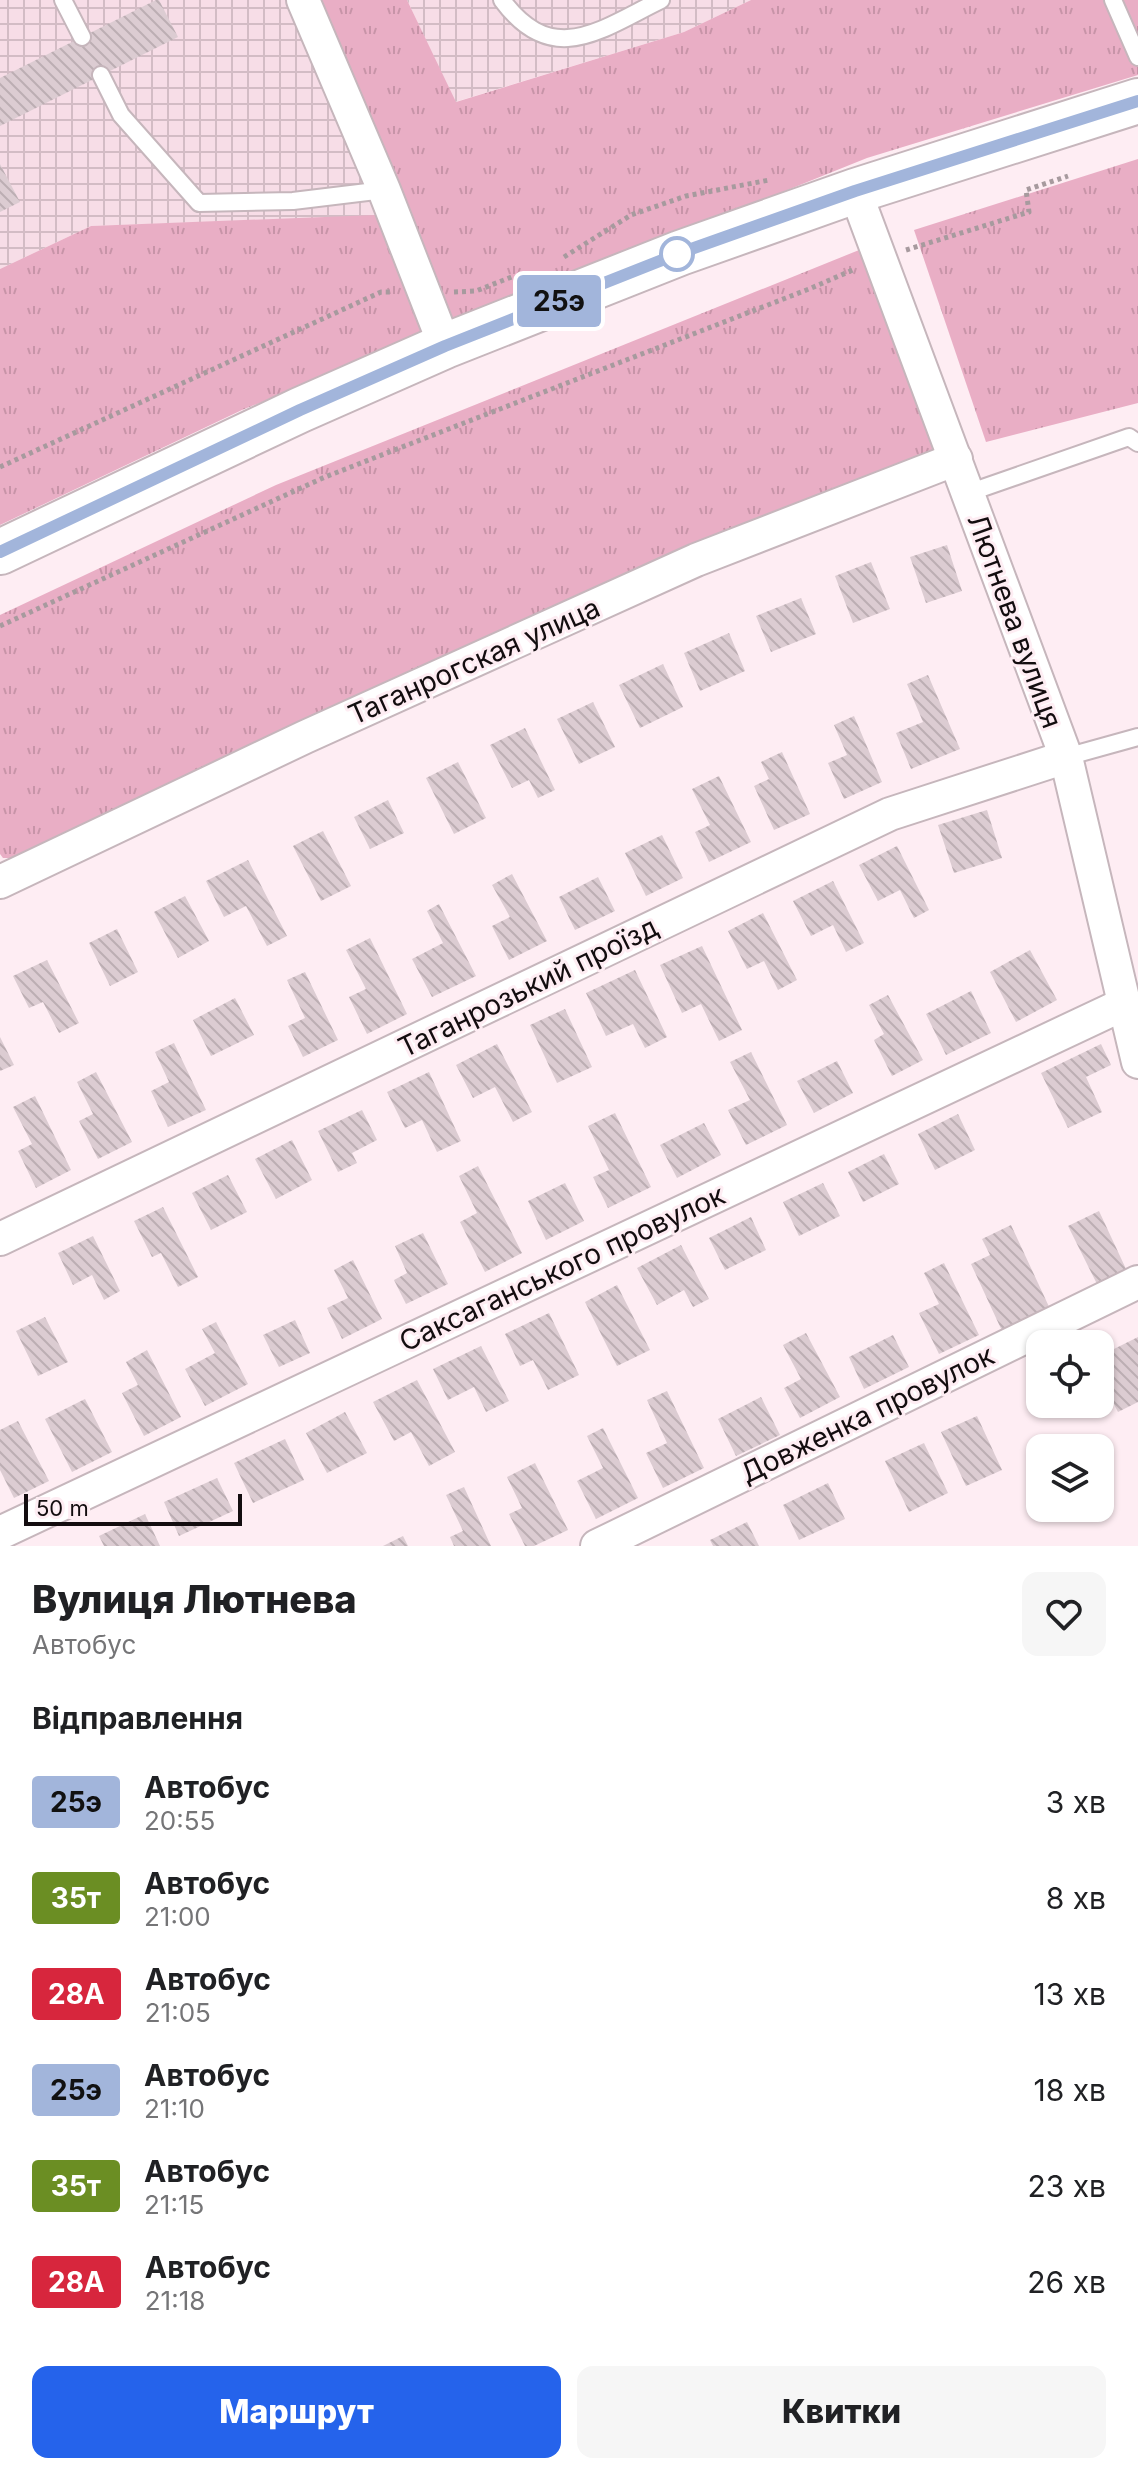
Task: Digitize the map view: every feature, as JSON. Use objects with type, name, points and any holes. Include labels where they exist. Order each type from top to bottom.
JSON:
[{"type":"highway","points":[[0,552],[300,410],[445,346],[680,253],[855,191],[1138,101]]},
{"type":"street","points":[[307,1],[445,346]]},
{"type":"street","name":"Лютнева вулиця","points":[[855,191],[1066,757],[1138,1062]]},
{"type":"street","name":"Таганрогская улица","points":[[0,882],[305,737],[696,560],[956,459]]},
{"type":"street","name":"Таганрозький проїзд","points":[[0,1239],[890,814],[1066,757]]},
{"type":"street","name":"Саксаганського провулок","points":[[0,1533],[1124,1004]]},
{"type":"street","name":"Довженка провулок","points":[[597,1546],[1138,1282]]},
{"type":"lane","points":[[63,0],[82,37]]},
{"type":"lane","points":[[502,0],[515,18],[549,38],[583,38],[661,0]]},
{"type":"lane","points":[[1113,0],[1138,57]]},
{"type":"lane","points":[[101,75],[121,115],[199,203],[293,201],[384,190]]},
{"type":"lane","points":[[968,493],[1129,437],[1138,443]]},
{"type":"lane","points":[[1066,757],[1138,737]]},
{"type":"path","points":[[0,626],[325,477],[795,295],[881,258],[1029,212],[1026,190],[1068,176]]},
{"type":"path","points":[[553,262],[566,257],[631,215],[686,196],[774,179]]},
{"type":"path","points":[[0,467],[381,292],[476,291],[527,271]]},
{"type":"shaded area","points":[[0,0],[298,0],[401,215],[91,226],[0,269]]},
{"type":"shaded area","points":[[407,0],[751,0],[684,32],[455,102]]},
{"type":"green space","points":[[298,0],[407,0],[456,102],[684,32],[751,0],[1138,0],[1138,75],[867,158],[242,410],[0,525],[0,269],[91,226],[401,214]]},
{"type":"green space","points":[[1138,159],[1138,403],[986,442],[914,230]]},
{"type":"green space","points":[[874,244],[948,456],[40,858],[3,858],[0,854],[0,615],[276,485]]},
{"type":"building","points":[[159,0],[178,37],[0,126],[0,78]]},
{"type":"building","points":[[0,164],[20,202],[0,212]]},
{"type":"building","points":[[947,545],[962,591],[926,603],[910,557]]},
{"type":"building","points":[[871,562],[890,609],[853,623],[835,576]]},
{"type":"building","points":[[801,598],[816,634],[771,652],[756,616]]},
{"type":"building","points":[[729,633],[745,671],[700,691],[684,653]]},
{"type":"building","points":[[663,664],[683,707],[640,728],[619,685]]},
{"type":"building","points":[[928,675],[960,749],[911,769],[896,733],[923,722],[907,684]]},
{"type":"building","points":[[593,702],[615,747],[579,764],[557,719]]},
{"type":"building","points":[[854,716],[882,782],[844,799],[828,763],[847,755],[834,725]]},
{"type":"building","points":[[525,728],[555,790],[538,798],[529,780],[512,788],[490,745]]},
{"type":"building","points":[[782,752],[810,814],[774,830],[754,786],[769,779],[761,762]]},
{"type":"building","points":[[458,762],[486,818],[454,834],[426,778]]},
{"type":"building","points":[[719,776],[751,842],[709,862],[695,832],[710,825],[692,789]]},
{"type":"building","points":[[388,800],[404,833],[370,849],[354,817]]},
{"type":"building","points":[[987,810],[1002,858],[954,873],[938,825]]},
{"type":"building","points":[[323,831],[351,886],[321,901],[293,846]]},
{"type":"building","points":[[662,835],[683,878],[646,896],[625,853]]},
{"type":"building","points":[[897,846],[929,910],[914,918],[900,890],[878,901],[859,865]]},
{"type":"building","points":[[248,860],[287,936],[267,946],[246,906],[224,917],[206,881]]},
{"type":"building","points":[[512,874],[547,941],[509,960],[492,926],[510,917],[492,885]]},
{"type":"building","points":[[598,877],[615,911],[575,930],[559,897]]},
{"type":"building","points":[[833,881],[864,943],[846,952],[833,925],[811,936],[793,901]]},
{"type":"building","points":[[185,896],[209,941],[178,958],[154,912]]},
{"type":"building","points":[[439,904],[476,976],[432,997],[412,959],[443,943],[427,911]]},
{"type":"building","points":[[763,913],[797,980],[778,990],[764,961],[747,969],[728,931]]},
{"type":"building","points":[[117,929],[138,972],[110,986],[89,943]]},
{"type":"building","points":[[370,938],[407,1014],[367,1034],[349,997],[366,989],[346,950]]},
{"type":"building","points":[[702,946],[742,1030],[719,1041],[701,1004],[682,1013],[660,965]]},
{"type":"building","points":[[1030,950],[1057,1000],[1016,1022],[990,972]]},
{"type":"building","points":[[47,960],[79,1023],[59,1033],[43,1002],[29,1008],[13,976]]},
{"type":"building","points":[[635,970],[667,1037],[645,1048],[633,1024],[606,1036],[586,993]]},
{"type":"building","points":[[305,972],[338,1040],[303,1057],[288,1026],[305,1018],[287,980]]},
{"type":"building","points":[[971,991],[991,1033],[946,1055],[926,1014]]},
{"type":"building","points":[[888,995],[923,1060],[892,1076],[874,1040],[884,1034],[869,1005]]},
{"type":"building","points":[[235,998],[254,1035],[211,1056],[193,1020]]},
{"type":"building","points":[[565,1009],[592,1067],[557,1083],[530,1025]]},
{"type":"building","points":[[0,1037],[14,1065],[0,1071]]},
{"type":"building","points":[[174,1043],[206,1110],[168,1127],[151,1091],[169,1082],[155,1052]]},
{"type":"building","points":[[497,1044],[532,1112],[513,1122],[495,1087],[473,1098],[456,1065]]},
{"type":"building","points":[[1101,1044],[1111,1065],[1086,1077],[1102,1112],[1068,1128],[1041,1073]]},
{"type":"building","points":[[751,1052],[787,1125],[746,1145],[728,1110],[750,1100],[730,1062]]},
{"type":"building","points":[[837,1061],[853,1093],[814,1113],[797,1081]]},
{"type":"building","points":[[96,1072],[132,1142],[98,1159],[79,1121],[93,1114],[77,1082]]},
{"type":"building","points":[[429,1072],[461,1141],[437,1152],[422,1120],[405,1128],[387,1092]]},
{"type":"building","points":[[35,1096],[71,1170],[36,1188],[18,1151],[32,1144],[13,1107]]},
{"type":"building","points":[[362,1110],[377,1140],[352,1153],[357,1163],[338,1172],[318,1131]]},
{"type":"building","points":[[615,1113],[651,1187],[608,1208],[593,1177],[609,1170],[588,1126]]},
{"type":"building","points":[[958,1114],[975,1150],[935,1170],[918,1134]]},
{"type":"building","points":[[704,1123],[721,1155],[677,1178],[660,1145]]},
{"type":"building","points":[[292,1140],[312,1180],[276,1199],[255,1159]]},
{"type":"building","points":[[884,1154],[899,1184],[863,1202],[848,1172]]},
{"type":"building","points":[[478,1166],[522,1253],[485,1272],[460,1222],[477,1213],[459,1176]]},
{"type":"building","points":[[228,1175],[247,1212],[211,1230],[192,1193]]},
{"type":"building","points":[[565,1183],[584,1221],[546,1240],[528,1201]]},
{"type":"building","points":[[823,1183],[840,1216],[799,1236],[783,1202]]},
{"type":"building","points":[[163,1207],[198,1277],[178,1287],[161,1253],[152,1257],[134,1221]]},
{"type":"building","points":[[1099,1211],[1126,1269],[1097,1284],[1068,1226]]},
{"type":"building","points":[[751,1217],[766,1250],[725,1270],[709,1238]]},
{"type":"building","points":[[1011,1225],[1051,1311],[1003,1333],[971,1264],[990,1255],[982,1239]]},
{"type":"building","points":[[423,1233],[448,1284],[406,1304],[394,1280],[407,1273],[395,1246]]},
{"type":"building","points":[[93,1236],[120,1291],[104,1300],[92,1275],[73,1285],[58,1253]]},
{"type":"building","points":[[681,1245],[709,1299],[693,1307],[684,1290],[657,1305],[637,1268]]},
{"type":"building","points":[[353,1260],[382,1319],[342,1339],[327,1308],[348,1298],[334,1270]]},
{"type":"building","points":[[944,1263],[979,1335],[939,1354],[919,1313],[939,1304],[924,1273]]},
{"type":"building","points":[[617,1285],[650,1350],[617,1366],[585,1302]]},
{"type":"building","points":[[549,1313],[579,1375],[548,1390],[533,1360],[520,1366],[505,1334]]},
{"type":"building","points":[[45,1317],[68,1362],[38,1376],[16,1331]]},
{"type":"building","points":[[295,1320],[310,1353],[279,1367],[263,1335]]},
{"type":"building","points":[[216,1322],[248,1384],[205,1406],[185,1369],[215,1353],[202,1329]]},
{"type":"building","points":[[806,1333],[840,1397],[800,1418],[784,1388],[801,1379],[783,1345]]},
{"type":"building","points":[[893,1335],[909,1367],[864,1389],[849,1357]]},
{"type":"building","points":[[1138,1337],[1138,1402],[1118,1412],[1114,1404],[1114,1349]]},
{"type":"building","points":[[481,1346],[509,1401],[486,1412],[474,1387],[448,1400],[433,1369]]},
{"type":"building","points":[[147,1350],[181,1417],[144,1436],[122,1393],[138,1385],[126,1362]]},
{"type":"building","points":[[417,1380],[455,1452],[429,1466],[411,1432],[394,1441],[373,1402]]},
{"type":"building","points":[[667,1391],[704,1468],[663,1488],[646,1453],[667,1443],[647,1400]]},
{"type":"building","points":[[761,1397],[780,1435],[736,1456],[718,1419]]},
{"type":"building","points":[[85,1399],[112,1452],[72,1472],[45,1419]]},
{"type":"building","points":[[345,1412],[367,1453],[327,1473],[306,1433]]},
{"type":"building","points":[[977,1416],[1002,1470],[966,1486],[941,1432]]},
{"type":"building","points":[[18,1421],[49,1481],[14,1498],[0,1470],[0,1430]]},
{"type":"building","points":[[603,1428],[638,1498],[596,1519],[577,1481],[603,1468],[587,1436]]},
{"type":"building","points":[[285,1439],[304,1480],[253,1503],[234,1463]]},
{"type":"building","points":[[924,1443],[948,1493],[909,1512],[885,1461]]},
{"type":"building","points":[[535,1463],[568,1530],[534,1546],[525,1546],[509,1514],[522,1508],[507,1477]]},
{"type":"building","points":[[217,1478],[233,1511],[179,1536],[164,1502]]},
{"type":"building","points":[[828,1483],[845,1519],[799,1540],[783,1505]]},
{"type":"building","points":[[464,1487],[491,1546],[454,1546],[450,1537],[463,1531],[446,1495]]},
{"type":"building","points":[[145,1514],[160,1546],[104,1546],[99,1536]]},
{"type":"building","points":[[747,1522],[759,1546],[713,1546],[710,1540]]},
{"type":"building","points":[[403,1536],[408,1546],[383,1546]]},
{"type":"bus line","name":"25э","points":[[0,552],[300,410],[445,346],[680,253],[855,191],[1138,101]]}]
